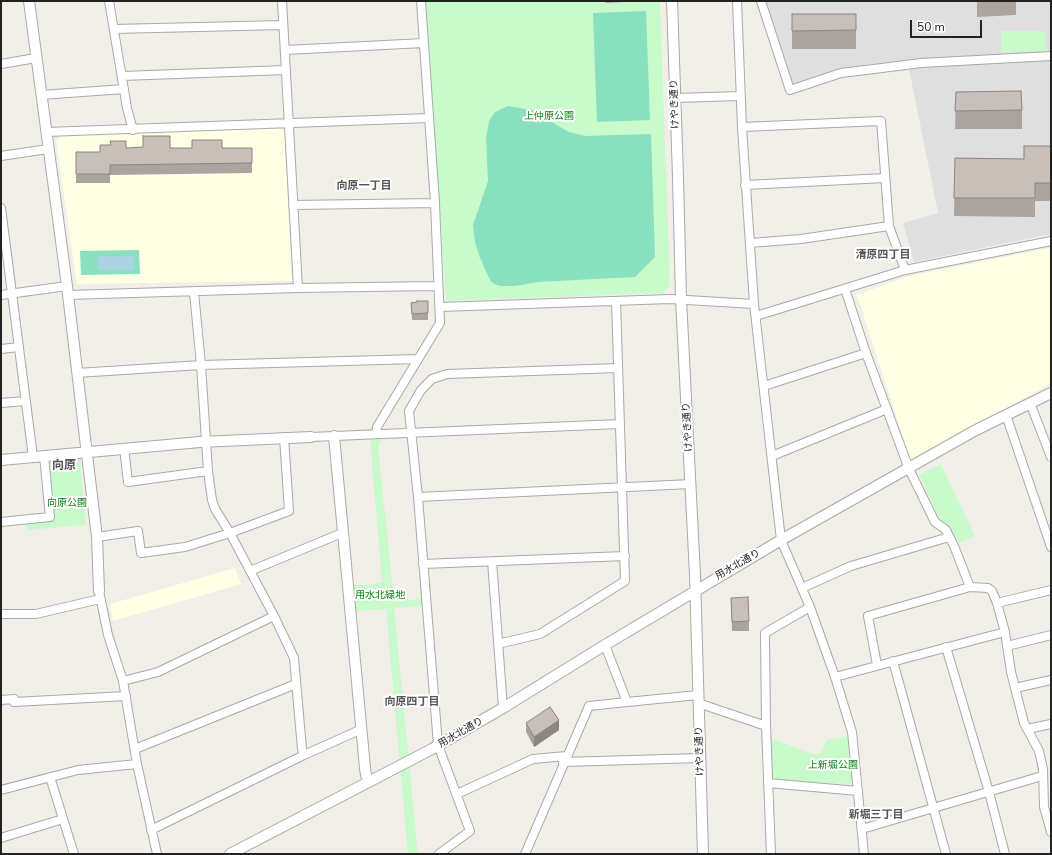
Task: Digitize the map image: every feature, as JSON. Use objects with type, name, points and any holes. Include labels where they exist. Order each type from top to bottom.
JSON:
[{"type":"street","points":[[29,1],[87,451],[97,537],[99,595],[108,635],[126,696],[135,750],[157,854]]},
{"type":"street","points":[[109,1],[127,108],[133,130]]},
{"type":"street","points":[[282,1],[298,288]]},
{"type":"street","points":[[376,434],[377,427],[440,323],[436,203],[421,1]]},
{"type":"street","name":"けやき通り","points":[[672,1],[681,299],[691,484],[703,854]]},
{"type":"street","points":[[737,1],[740,96],[754,304],[781,540],[810,607],[835,677],[852,732],[864,854]]},
{"type":"street","points":[[760,1],[790,90],[841,73],[922,63],[1051,56]]},
{"type":"street","points":[[114,29],[283,25]]},
{"type":"street","points":[[285,50],[424,43]]},
{"type":"street","points":[[1,64],[36,58]]},
{"type":"street","points":[[122,76],[286,70]]},
{"type":"street","points":[[41,95],[124,89]]},
{"type":"street","points":[[675,98],[740,96]]},
{"type":"street","points":[[46,132],[429,118]]},
{"type":"street","points":[[742,127],[881,121],[889,226],[905,270]]},
{"type":"street","points":[[1,156],[48,149]]},
{"type":"street","points":[[745,185],[885,178]]},
{"type":"street","points":[[293,205],[436,203]]},
{"type":"street","points":[[1,208],[33,457]]},
{"type":"street","points":[[750,244],[889,226]]},
{"type":"street","points":[[756,316],[905,270],[1051,241]]},
{"type":"street","points":[[1,295],[67,291],[194,292],[298,288],[438,286]]},
{"type":"street","points":[[845,289],[866,353],[909,469],[935,522],[946,530],[954,546],[970,588]]},
{"type":"street","points":[[194,292],[201,365],[208,471],[214,509],[230,533],[274,616],[294,658],[302,749],[304,755]]},
{"type":"street","points":[[440,307],[681,299],[754,304]]},
{"type":"street","points":[[498,644],[540,634],[626,581],[616,302]]},
{"type":"street","points":[[1,350],[19,347]]},
{"type":"street","points":[[764,386],[866,353]]},
{"type":"street","points":[[77,373],[201,365],[418,359]]},
{"type":"street","points":[[439,854],[470,831],[457,794],[435,747],[418,497],[409,411],[421,390],[432,379],[447,374],[618,368]]},
{"type":"street","name":"用水北通り","points":[[230,854],[435,747],[503,708],[781,540],[974,431],[1051,393]]},
{"type":"street","points":[[1,403],[26,401]]},
{"type":"street","points":[[1030,403],[1049,444],[1051,457]]},
{"type":"street","points":[[772,456],[887,409]]},
{"type":"street","points":[[1006,415],[1051,547]]},
{"type":"street","points":[[1,460],[87,451],[207,442],[620,424]]},
{"type":"street","points":[[334,436],[342,534],[366,775],[369,781]]},
{"type":"street","points":[[97,537],[138,531],[141,553],[185,547],[230,533],[289,511],[284,438]]},
{"type":"street","points":[[124,448],[128,482],[208,471]]},
{"type":"street","points":[[1,522],[50,517],[44,456]]},
{"type":"street","points":[[418,497],[691,484]]},
{"type":"street","points":[[250,571],[342,534]]},
{"type":"street","points":[[802,588],[851,566],[949,537]]},
{"type":"street","points":[[423,564],[625,556]]},
{"type":"street","points":[[492,561],[503,708]]},
{"type":"street","points":[[877,665],[868,616],[970,588],[988,588],[992,591],[1005,632],[1015,688],[1024,723],[1039,751],[1043,769],[1044,807],[1051,830]]},
{"type":"street","points":[[997,603],[1051,590]]},
{"type":"street","points":[[1,614],[36,614],[99,595]]},
{"type":"street","points":[[771,854],[766,726],[765,633],[810,607]]},
{"type":"street","points":[[122,681],[158,672],[274,616]]},
{"type":"street","points":[[835,677],[1005,632]]},
{"type":"street","points":[[1007,646],[1051,635]]},
{"type":"street","points":[[605,645],[627,702]]},
{"type":"street","points":[[946,647],[989,792],[1005,854]]},
{"type":"street","points":[[893,661],[946,854]]},
{"type":"street","points":[[1015,688],[1051,680]]},
{"type":"street","points":[[135,750],[296,684]]},
{"type":"street","points":[[1,700],[126,696]]},
{"type":"street","points":[[525,854],[589,706],[627,702],[698,699],[766,726]]},
{"type":"street","points":[[1027,729],[1051,724]]},
{"type":"street","points":[[151,830],[304,755],[362,729]]},
{"type":"street","points":[[457,794],[534,759],[700,758]]},
{"type":"street","points":[[1,790],[78,770],[138,764]]},
{"type":"street","points":[[862,829],[1042,776]]},
{"type":"street","points":[[50,777],[74,854]]},
{"type":"street","points":[[768,783],[858,791]]},
{"type":"street","points":[[1,838],[63,819]]},
{"type":"shaded area","points":[[755,1],[1051,1],[1051,234],[914,262],[903,223],[938,213],[909,69],[842,77],[788,94]]},
{"type":"shaded area","points":[[284,127],[292,281],[77,284],[56,141],[61,136]]},
{"type":"shaded area","points":[[1051,248],[1051,383],[911,462],[857,295],[909,276]]},
{"type":"shaded area","points":[[235,568],[241,584],[113,621],[110,604]]},
{"type":"green space","name":"上仲原公園","points":[[425,1],[660,1],[670,285],[664,293],[446,301]]},
{"type":"green space","points":[[646,11],[650,120],[597,122],[593,13]]},
{"type":"green space","points":[[1001,31],[1044,31],[1047,51],[1001,52]]},
{"type":"green space","points":[[508,106],[531,110],[569,132],[585,136],[651,134],[655,257],[635,277],[538,282],[515,286],[501,286],[494,284],[490,280],[480,258],[475,242],[473,225],[488,181],[486,139],[489,121],[495,112]]},
{"type":"green space","points":[[139,250],[140,274],[81,275],[80,251]]},
{"type":"green space","name":"用水北緑地","points":[[382,439],[378,446],[394,601],[422,599],[423,606],[394,608],[418,854],[408,854],[386,609],[355,611],[353,585],[369,585],[382,582],[370,440]]},
{"type":"green space","name":"向原公園","points":[[80,457],[86,525],[27,530],[26,521],[51,518],[46,460]]},
{"type":"green space","points":[[941,464],[975,536],[960,543],[940,519],[919,475]]},
{"type":"green space","name":"上新堀公園","points":[[847,736],[853,780],[849,784],[777,780],[772,775],[771,738],[813,754],[820,754],[827,740]]},
{"type":"water","points":[[98,256],[134,256],[134,270],[98,270]]},
{"type":"building","points":[[792,14],[856,14],[856,30],[792,31]]},
{"type":"building","points":[[1021,91],[1022,110],[955,111],[956,92]]},
{"type":"building","points":[[143,136],[170,136],[170,148],[192,148],[192,140],[222,140],[222,148],[252,148],[252,163],[110,165],[110,174],[76,174],[76,152],[100,152],[100,145],[111,145],[110,141],[126,141],[126,148],[143,147]]},
{"type":"building","points":[[1024,146],[1051,146],[1051,183],[1035,183],[1035,198],[954,198],[955,158],[1024,159]]},
{"type":"building","points":[[417,301],[428,301],[428,313],[412,314],[411,303]]},
{"type":"building","points":[[748,597],[749,621],[732,622],[731,598]]},
{"type":"building","points":[[550,707],[559,720],[534,737],[526,723]]},
{"type":"district","name":"向原一丁目","points":[[364,186]]},
{"type":"district","name":"清原四丁目","points":[[883,255]]},
{"type":"district","name":"向原","points":[[64,466]]},
{"type":"district","name":"向原四丁目","points":[[412,702]]},
{"type":"district","name":"新堀三丁目","points":[[876,815]]}]
